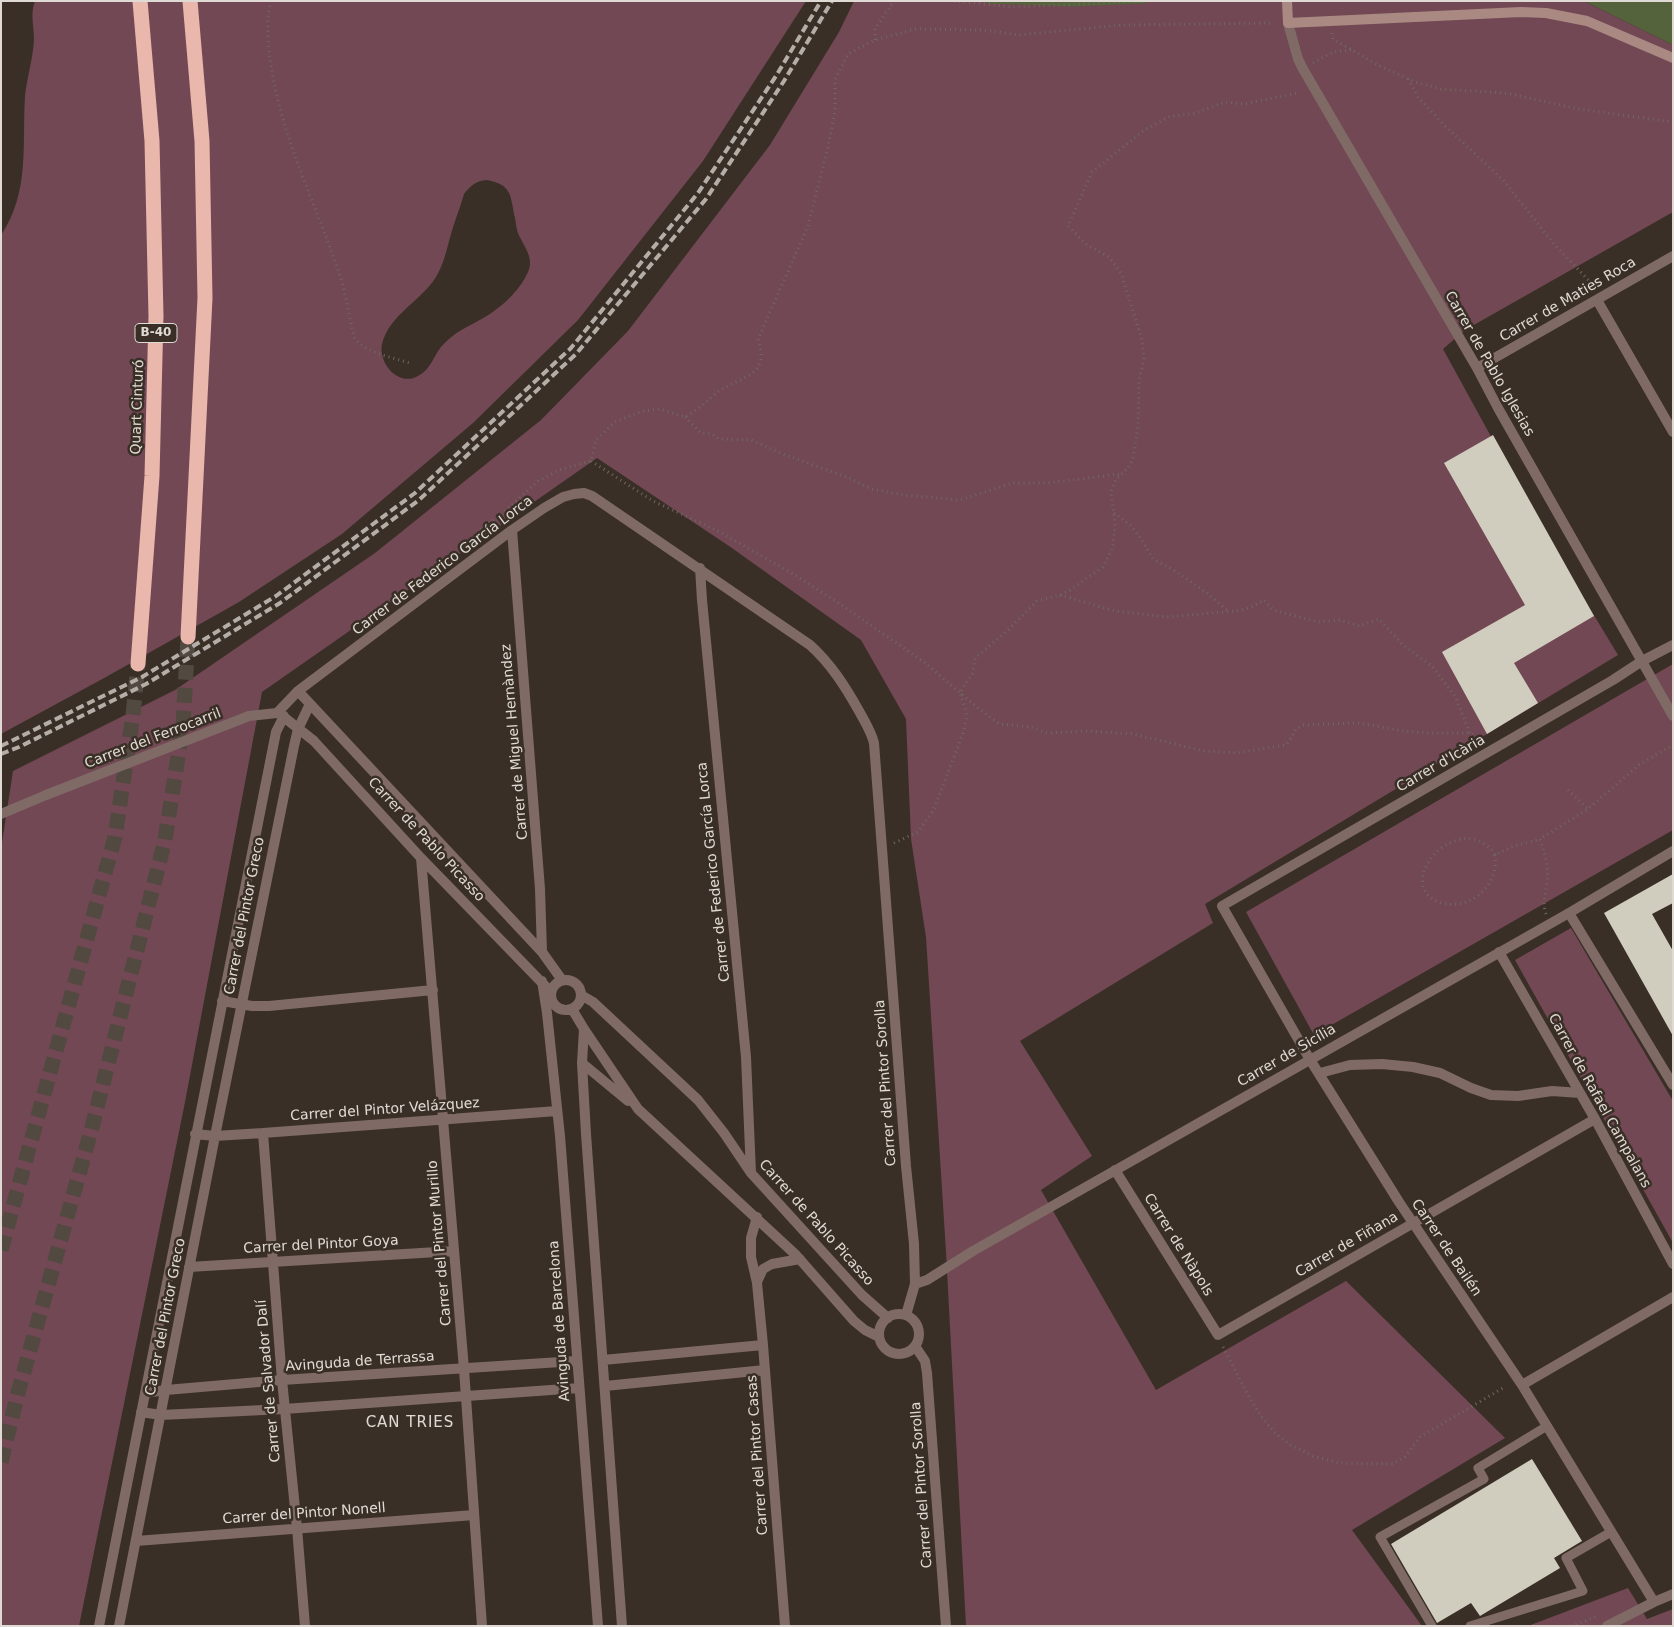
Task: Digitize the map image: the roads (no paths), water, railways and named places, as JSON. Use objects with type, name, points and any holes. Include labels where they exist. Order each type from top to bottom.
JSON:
[{"type":"highway","name":"Quart Cinturó","points":[[138,664],[152,476],[156,316],[152,141],[140,1]]},
{"type":"highway","points":[[188,637],[204,298],[202,141],[190,1]]},
{"type":"main road","points":[[1287,1],[1288,23],[1521,12],[1546,13],[1594,24],[1673,58]]},
{"type":"street","name":"Carrer de Pablo Iglesias","points":[[1288,23],[1298,59],[1303,69],[1477,368],[1642,661],[1644,668],[1673,716]]},
{"type":"street","name":"Carrer de Maties Roca","points":[[1477,368],[1673,256]]},
{"type":"street","points":[[1600,298],[1673,432]]},
{"type":"street","name":"Carrer de Federico García Lorca","points":[[298,691],[512,530],[555,501],[574,494],[592,496],[700,568],[810,645],[826,659],[843,682],[871,733],[874,743],[882,848]]},
{"type":"street","name":"Carrer de Miguel Hernàndez","points":[[512,530],[540,889],[542,952]]},
{"type":"street","name":"Carrer de Federico García Lorca","points":[[700,568],[746,1057],[751,1173]]},
{"type":"street","name":"Carrer d'Icària","points":[[1222,906],[1613,680],[1642,661],[1673,645]]},
{"type":"street","points":[[280,714],[298,691]]},
{"type":"street","name":"Carrer de Pablo Picasso","points":[[298,691],[542,952],[562,980]]},
{"type":"street","name":"Carrer del Pintor Greco","points":[[119,1626],[241,1004],[298,729],[310,704]]},
{"type":"street","name":"Carrer de Pablo Picasso","points":[[280,714],[314,741],[422,858],[551,992]]},
{"type":"street","name":"Carrer del Pintor Greco","points":[[99,1626],[195,1134],[280,714]]},
{"type":"street","name":"Carrer del Ferrocarril","points":[[1,814],[249,716],[280,714]]},
{"type":"street","name":"Carrer del Pintor Sorolla","points":[[882,848],[906,1166],[914,1244],[915,1284],[906,1315]]},
{"type":"street","name":"Carrer de Sicília","points":[[915,1284],[927,1280],[973,1251],[1310,1058],[1550,924],[1673,851]]},
{"type":"street","name":"Carrer del Pintor Murillo","points":[[422,858],[464,1369],[482,1626]]},
{"type":"street","name":"Carrer de Bailén","points":[[1222,906],[1310,1058],[1413,1223],[1522,1385],[1654,1602]]},
{"type":"street","points":[[1569,913],[1673,1084]]},
{"type":"street","name":"Carrer de Rafael Campalans","points":[[1499,952],[1595,1119],[1673,1264]]},
{"type":"street","points":[[562,980],[576,983],[580,989],[579,1002],[572,1009],[560,1009],[553,1004],[550,996],[554,985],[562,980]]},
{"type":"street","name":"Avinguda de Barcelona","points":[[542,981],[557,1111],[598,1626]]},
{"type":"street","points":[[222,1001],[269,1006],[432,990]]},
{"type":"street","name":"Carrer de Pablo Picasso","points":[[581,995],[593,1002],[698,1100],[724,1133],[751,1173],[862,1295],[888,1318]]},
{"type":"street","points":[[547,1013],[553,1004]]},
{"type":"street","points":[[572,1009],[638,1109]]},
{"type":"street","points":[[584,1029],[582,1063],[622,1626]]},
{"type":"street","points":[[582,1063],[638,1109],[757,1218],[800,1259],[854,1321],[865,1330],[879,1337]]},
{"type":"street","points":[[1320,1073],[1350,1065],[1382,1064],[1440,1073],[1471,1088],[1492,1095],[1518,1096],[1552,1091],[1580,1093]]},
{"type":"street","name":"Carrer del Pintor Velázquez","points":[[215,1136],[557,1111]]},
{"type":"street","name":"Carrer de Fiñana","points":[[1218,1334],[1595,1119]]},
{"type":"street","name":"Carrer de Salvador Dalí","points":[[263,1133],[284,1409],[305,1626]]},
{"type":"street","points":[[195,1134],[215,1136]]},
{"type":"street","name":"Carrer de Nàpols","points":[[1115,1170],[1218,1334]]},
{"type":"street","name":"Carrer del Pintor Casas","points":[[757,1218],[751,1238],[751,1257],[757,1283],[763,1346],[785,1626]]},
{"type":"street","name":"Carrer del Pintor Goya","points":[[189,1267],[454,1251]]},
{"type":"street","points":[[757,1283],[762,1269],[772,1264],[800,1259]]},
{"type":"street","points":[[1522,1385],[1673,1298]]},
{"type":"street","points":[[898,1314],[906,1315],[915,1322],[919,1329],[919,1338],[915,1346],[904,1354],[892,1353],[884,1347],[879,1337],[881,1326],[888,1318],[898,1314]]},
{"type":"street","points":[[602,1360],[763,1346]]},
{"type":"street","name":"Carrer del Pintor Sorolla","points":[[915,1346],[925,1361],[927,1372],[946,1626]]},
{"type":"street","name":"Avinguda de Terrassa","points":[[145,1393],[282,1380],[576,1361]]},
{"type":"street","points":[[605,1386],[765,1370]]},
{"type":"street","points":[[160,1415],[284,1409],[579,1388]]},
{"type":"street","name":"Carrer del Pintor Greco","points":[[141,1412],[160,1415]]},
{"type":"street","name":"Carrer del Pintor Nonell","points":[[136,1541],[474,1515]]},
{"type":"street","points":[[1607,1626],[1673,1594]]},
{"type":"lane","points":[[1432,1626],[1380,1537],[1484,1479],[1478,1468],[1547,1426]]},
{"type":"lane","points":[[1470,1626],[1584,1590],[1566,1558],[1611,1532]]},
{"type":"waterway","points":[[988,1],[1073,4],[1145,1]]},
{"type":"tunnel","points":[[1,1462],[18,1393],[91,1131],[165,840],[183,725],[188,637]]},
{"type":"tunnel","points":[[1,1250],[115,837],[133,715],[138,664]]},
{"type":"railway","points":[[1,746],[142,677],[276,596],[415,493],[571,348],[698,193],[776,76],[821,1]]},
{"type":"railway","points":[[1,754],[19,747],[146,684],[280,603],[419,500],[576,354],[706,199],[784,81],[832,1]]},
{"type":"district","name":"CAN TRIES","points":[[410,1423]]}]
